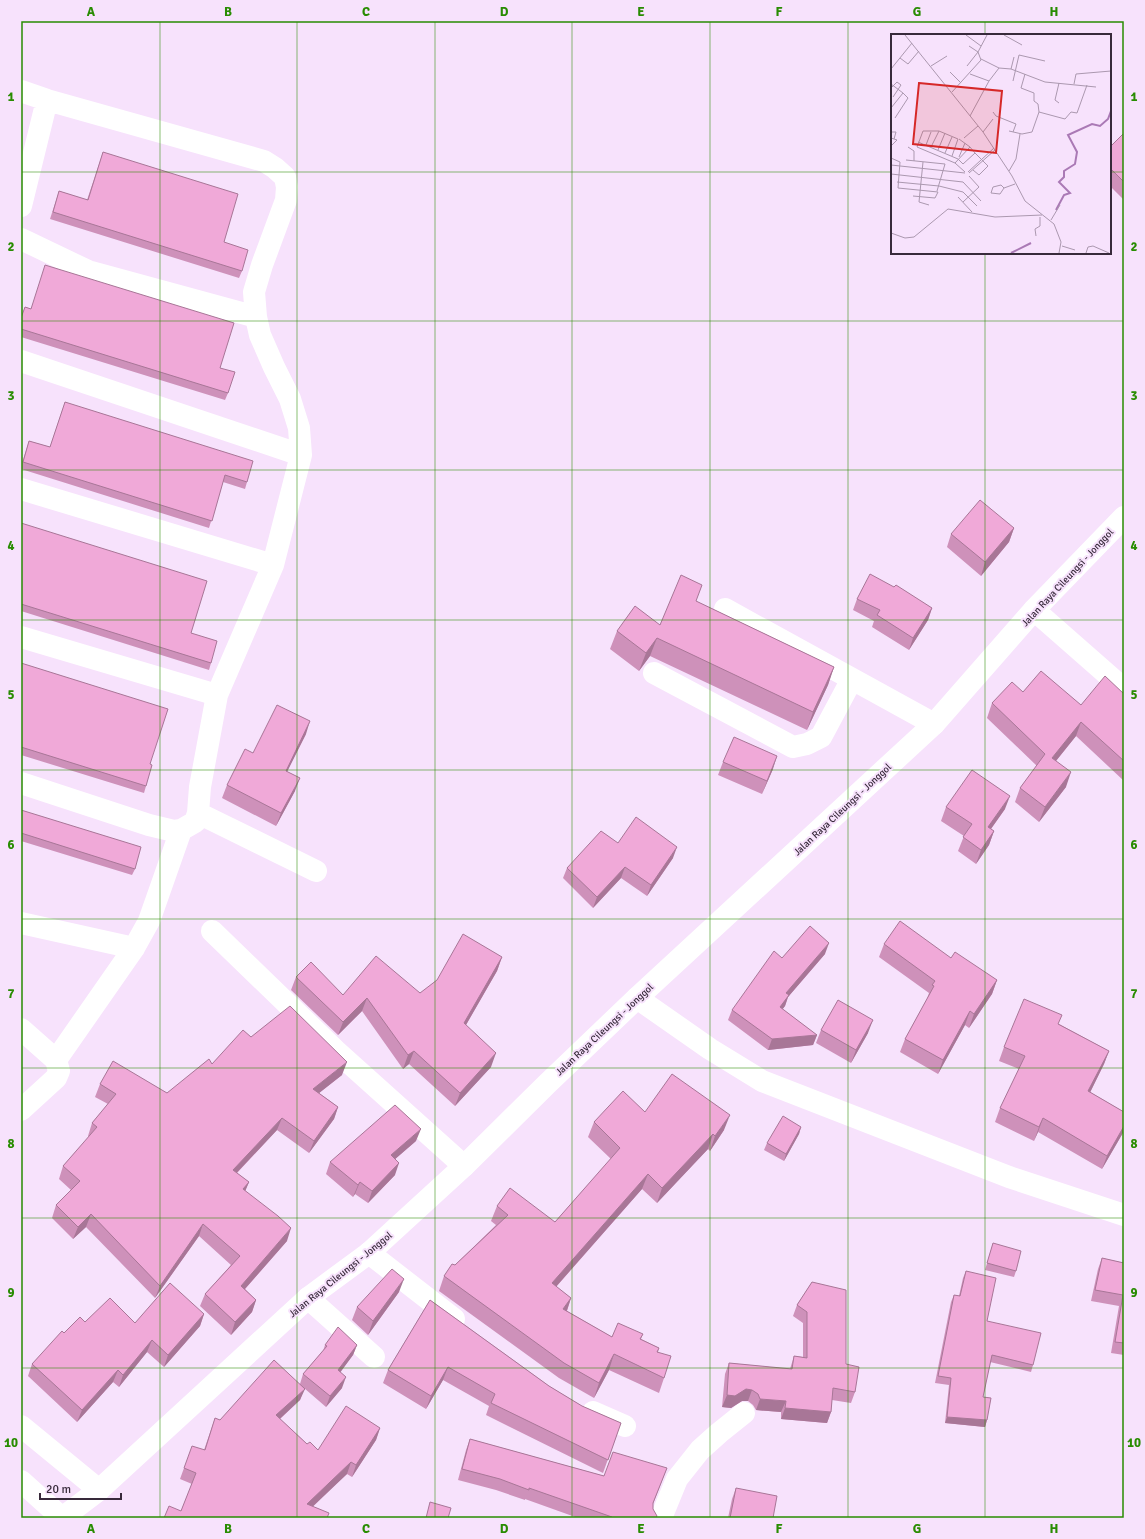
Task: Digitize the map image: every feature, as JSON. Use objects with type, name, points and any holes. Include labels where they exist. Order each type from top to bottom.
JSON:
[{"type":"street","points":[[21,91],[47,100],[264,161],[285,177],[287,186],[286,200],[262,265],[254,292],[256,317],[260,335],[290,399],[299,428],[301,455],[273,565],[217,695],[200,787],[198,813],[195,822],[181,830],[149,825],[21,784]]},
{"type":"street","points":[[21,206],[47,100]]},
{"type":"street","points":[[21,239],[88,270],[256,317]]},
{"type":"street","points":[[21,361],[301,455]]},
{"type":"street","points":[[21,489],[273,565]]},
{"type":"street","name":"Jalan Raya Cileungsi - Jonggol","points":[[62,1518],[98,1490],[308,1298],[369,1253],[464,1166],[637,998],[934,724],[1034,610],[1124,517]]},
{"type":"street","points":[[725,609],[934,724]]},
{"type":"street","points":[[1034,610],[1124,689]]},
{"type":"street","points":[[21,637],[217,695]]},
{"type":"street","points":[[654,673],[793,747],[807,744],[820,737],[852,680]]},
{"type":"street","points":[[198,813],[316,870]]},
{"type":"street","points":[[56,1060],[134,948],[149,921],[181,830]]},
{"type":"street","points":[[21,923],[134,948]]},
{"type":"street","points":[[212,931],[336,1051],[464,1166]]},
{"type":"street","points":[[637,998],[710,1049],[762,1081],[1009,1176],[1124,1215]]},
{"type":"street","points":[[21,1029],[56,1060],[58,1071],[56,1078],[21,1110]]},
{"type":"street","points":[[369,1253],[470,1330]]},
{"type":"street","points":[[308,1298],[374,1357]]},
{"type":"street","points":[[576,1404],[625,1426]]},
{"type":"street","points":[[661,1518],[676,1479],[700,1450],[718,1433],[744,1413]]},
{"type":"street","points":[[21,1426],[98,1490]]},
{"type":"street","points":[[21,1482],[62,1518]]},
{"type":"building","points":[[1124,133],[1124,182],[1111,169],[1111,146]]},
{"type":"building","points":[[103,152],[238,194],[224,242],[248,250],[242,271],[53,212],[59,191],[88,200]]},
{"type":"building","points":[[45,265],[234,323],[220,368],[235,372],[228,393],[21,329],[21,318],[25,307],[31,309]]},
{"type":"building","points":[[65,402],[253,461],[247,482],[225,475],[212,521],[23,462],[29,441],[50,447]]},
{"type":"building","points":[[980,500],[1014,528],[985,562],[951,534]]},
{"type":"building","points":[[21,523],[207,581],[191,633],[217,641],[211,663],[21,604]]},
{"type":"building","points":[[870,574],[894,587],[896,585],[932,608],[913,638],[877,615],[880,610],[857,599]]},
{"type":"building","points":[[681,575],[702,585],[696,601],[834,667],[813,712],[657,638],[646,653],[617,631],[635,606],[660,625]]},
{"type":"building","points":[[21,663],[168,709],[150,764],[152,765],[146,786],[21,747]]},
{"type":"building","points":[[1041,671],[1081,705],[1105,676],[1124,694],[1124,761],[1081,722],[1052,758],[1071,772],[1045,807],[1020,788],[1045,754],[992,703],[1012,682],[1023,692]]},
{"type":"building","points":[[277,705],[310,721],[286,771],[300,778],[281,813],[227,785],[245,749],[253,753]]},
{"type":"building","points":[[734,737],[777,756],[767,781],[723,762]]},
{"type":"building","points":[[972,770],[1010,796],[988,827],[994,831],[981,850],[963,837],[972,824],[946,807]]},
{"type":"building","points":[[21,810],[141,847],[135,869],[21,833]]},
{"type":"building","points":[[636,817],[677,847],[651,885],[625,867],[597,897],[567,868],[601,831],[618,843]]},
{"type":"building","points":[[900,921],[951,958],[955,952],[997,980],[974,1014],[970,1011],[943,1060],[905,1039],[934,986],[932,985],[935,981],[884,944]]},
{"type":"building","points":[[810,926],[829,943],[786,993],[789,995],[780,1007],[817,1035],[772,1039],[732,1010],[774,951],[782,958]]},
{"type":"building","points":[[463,934],[502,957],[464,1023],[496,1053],[460,1093],[414,1051],[408,1055],[367,998],[343,1022],[296,977],[311,962],[343,995],[376,956],[420,993],[437,980]]},
{"type":"building","points":[[1024,999],[1062,1015],[1058,1024],[1109,1051],[1088,1091],[1124,1112],[1124,1126],[1107,1156],[1043,1118],[1039,1127],[1000,1108],[1025,1056],[1004,1047]]},
{"type":"building","points":[[838,1000],[873,1020],[856,1050],[821,1030]]},
{"type":"building","points":[[290,1006],[347,1062],[313,1089],[338,1107],[314,1141],[282,1118],[233,1170],[249,1182],[243,1189],[291,1228],[241,1286],[256,1300],[235,1322],[205,1294],[240,1256],[203,1224],[160,1286],[91,1214],[78,1227],[56,1205],[80,1181],[63,1166],[97,1127],[92,1123],[116,1094],[100,1084],[113,1061],[167,1093],[209,1059],[212,1064],[243,1030],[251,1037]]},
{"type":"building","points":[[672,1074],[730,1115],[715,1136],[713,1134],[662,1188],[648,1174],[552,1283],[571,1298],[563,1309],[612,1337],[618,1323],[643,1334],[640,1339],[659,1348],[657,1352],[671,1356],[664,1378],[614,1354],[599,1383],[564,1363],[444,1276],[452,1264],[455,1265],[508,1215],[497,1206],[510,1188],[555,1222],[620,1148],[594,1122],[623,1091],[645,1112]]},
{"type":"building","points":[[395,1105],[421,1129],[391,1155],[399,1163],[372,1191],[360,1182],[358,1185],[330,1162]]},
{"type":"building","points":[[783,1116],[801,1127],[786,1154],[767,1143]]},
{"type":"building","points":[[993,1243],[1021,1251],[1016,1271],[987,1263]]},
{"type":"building","points":[[1102,1258],[1124,1263],[1124,1343],[1115,1342],[1123,1295],[1095,1290]]},
{"type":"building","points":[[392,1269],[404,1279],[373,1321],[357,1307]]},
{"type":"building","points":[[966,1271],[996,1278],[987,1321],[1041,1333],[1033,1365],[992,1355],[983,1397],[991,1398],[987,1420],[947,1417],[951,1378],[938,1376],[954,1295],[960,1296]]},
{"type":"building","points":[[812,1282],[846,1290],[846,1364],[859,1367],[855,1392],[833,1388],[831,1412],[785,1408],[786,1401],[760,1399],[758,1394],[752,1390],[746,1389],[735,1396],[727,1395],[729,1363],[792,1369],[794,1356],[807,1358],[807,1312],[797,1305]]},
{"type":"building","points":[[170,1283],[204,1314],[168,1355],[152,1340],[123,1375],[118,1370],[82,1410],[32,1364],[62,1331],[64,1333],[80,1317],[85,1322],[110,1298],[135,1323]]},
{"type":"building","points":[[430,1300],[549,1386],[582,1406],[621,1423],[608,1460],[491,1403],[495,1394],[448,1367],[431,1396],[388,1370]]},
{"type":"building","points":[[338,1327],[357,1345],[338,1370],[346,1377],[330,1396],[303,1374],[327,1346],[325,1345]]},
{"type":"building","points":[[274,1360],[305,1389],[276,1415],[307,1444],[310,1442],[318,1450],[346,1406],[380,1428],[356,1465],[351,1462],[307,1504],[329,1513],[327,1518],[164,1518],[169,1506],[181,1511],[196,1473],[184,1468],[192,1446],[205,1450],[215,1418],[220,1420]]},
{"type":"building","points":[[470,1439],[604,1476],[613,1452],[667,1468],[653,1503],[653,1509],[657,1516],[656,1518],[612,1518],[529,1488],[529,1490],[500,1479],[462,1469]]},
{"type":"building","points":[[736,1488],[777,1496],[773,1518],[730,1518]]},
{"type":"building","points":[[430,1502],[451,1508],[448,1518],[426,1518]]}]
